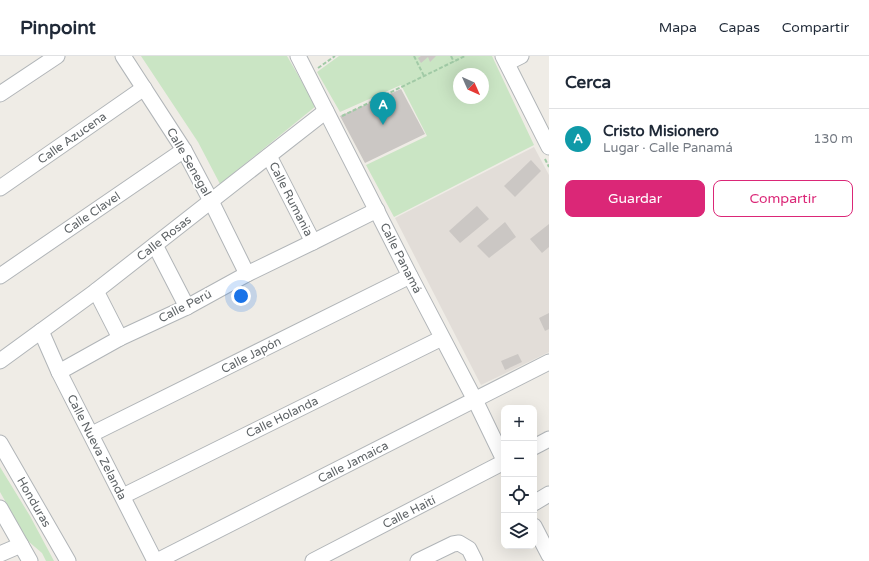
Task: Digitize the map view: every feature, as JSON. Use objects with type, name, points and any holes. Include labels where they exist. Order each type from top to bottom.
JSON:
[{"type":"street","points":[[0,94],[57,56]]},
{"type":"street","name":"Calle Senegal","points":[[123,56],[184,150],[247,274]]},
{"type":"street","points":[[521,56],[505,60],[544,127],[549,147]]},
{"type":"street","name":"Calle Panamá","points":[[306,61],[377,210],[475,400],[501,455]]},
{"type":"street","name":"Calle Azucena","points":[[0,188],[144,88]]},
{"type":"street","name":"Calle Rosas","points":[[0,361],[156,245],[269,156],[332,114]]},
{"type":"street","name":"Calle Clavel","points":[[0,276],[184,150]]},
{"type":"street","name":"Calle Rumania","points":[[269,156],[313,242]]},
{"type":"street","name":"Calle Perú","points":[[59,372],[120,338],[187,307],[247,274],[377,210]]},
{"type":"street","points":[[156,245],[187,307]]},
{"type":"street","name":"Calle Japón","points":[[92,434],[410,276]]},
{"type":"street","points":[[96,290],[120,338]]},
{"type":"street","name":"Calle Nueva Zelanda","points":[[41,332],[59,372],[156,561]]},
{"type":"street","name":"Calle Holanda","points":[[123,496],[442,338]]},
{"type":"street","name":"Calle Jamaica","points":[[156,561],[549,362]]},
{"type":"street","points":[[537,445],[549,439]]},
{"type":"street","name":"Honduras","points":[[0,443],[68,561]]},
{"type":"street","name":"Calle Haití","points":[[313,561],[501,463]]},
{"type":"street","points":[[537,501],[549,494]]},
{"type":"street","points":[[0,508],[30,561]]},
{"type":"street","points":[[537,532],[549,555]]},
{"type":"street","points":[[418,561],[453,544],[459,543],[469,549],[475,561]]},
{"type":"street","points":[[0,554],[20,545]]},
{"type":"path","points":[[306,61],[335,56]]},
{"type":"path","points":[[414,56],[424,76]]},
{"type":"path","points":[[451,56],[454,62]]},
{"type":"path","points":[[332,114],[424,76],[465,56]]},
{"type":"shaded area","points":[[534,147],[549,175],[549,352],[481,385],[395,218]]},
{"type":"green space","points":[[141,56],[287,56],[316,106],[220,184],[198,142]]},
{"type":"green space","points":[[339,56],[492,56],[534,145],[394,217],[366,165],[427,136],[401,85],[340,112],[317,72]]},
{"type":"green space","points":[[0,467],[30,516],[54,561],[46,561],[42,553],[28,541],[0,492]]},
{"type":"building","points":[[421,56],[436,56],[430,62],[428,57],[421,63],[418,58]]},
{"type":"building","points":[[401,89],[425,134],[365,163],[340,116]]},
{"type":"building","points":[[531,160],[541,171],[515,197],[504,186]]},
{"type":"building","points":[[477,206],[489,219],[460,243],[449,231]]},
{"type":"building","points":[[505,222],[516,237],[489,258],[477,246]]},
{"type":"building","points":[[549,224],[549,247],[542,253],[530,239]]},
{"type":"building","points":[[549,313],[549,329],[545,331],[539,318]]},
{"type":"building","points":[[518,354],[522,362],[505,370],[501,361]]},
{"type":"place","name":"Cristo Misionero","points":[[383,125]]}]
